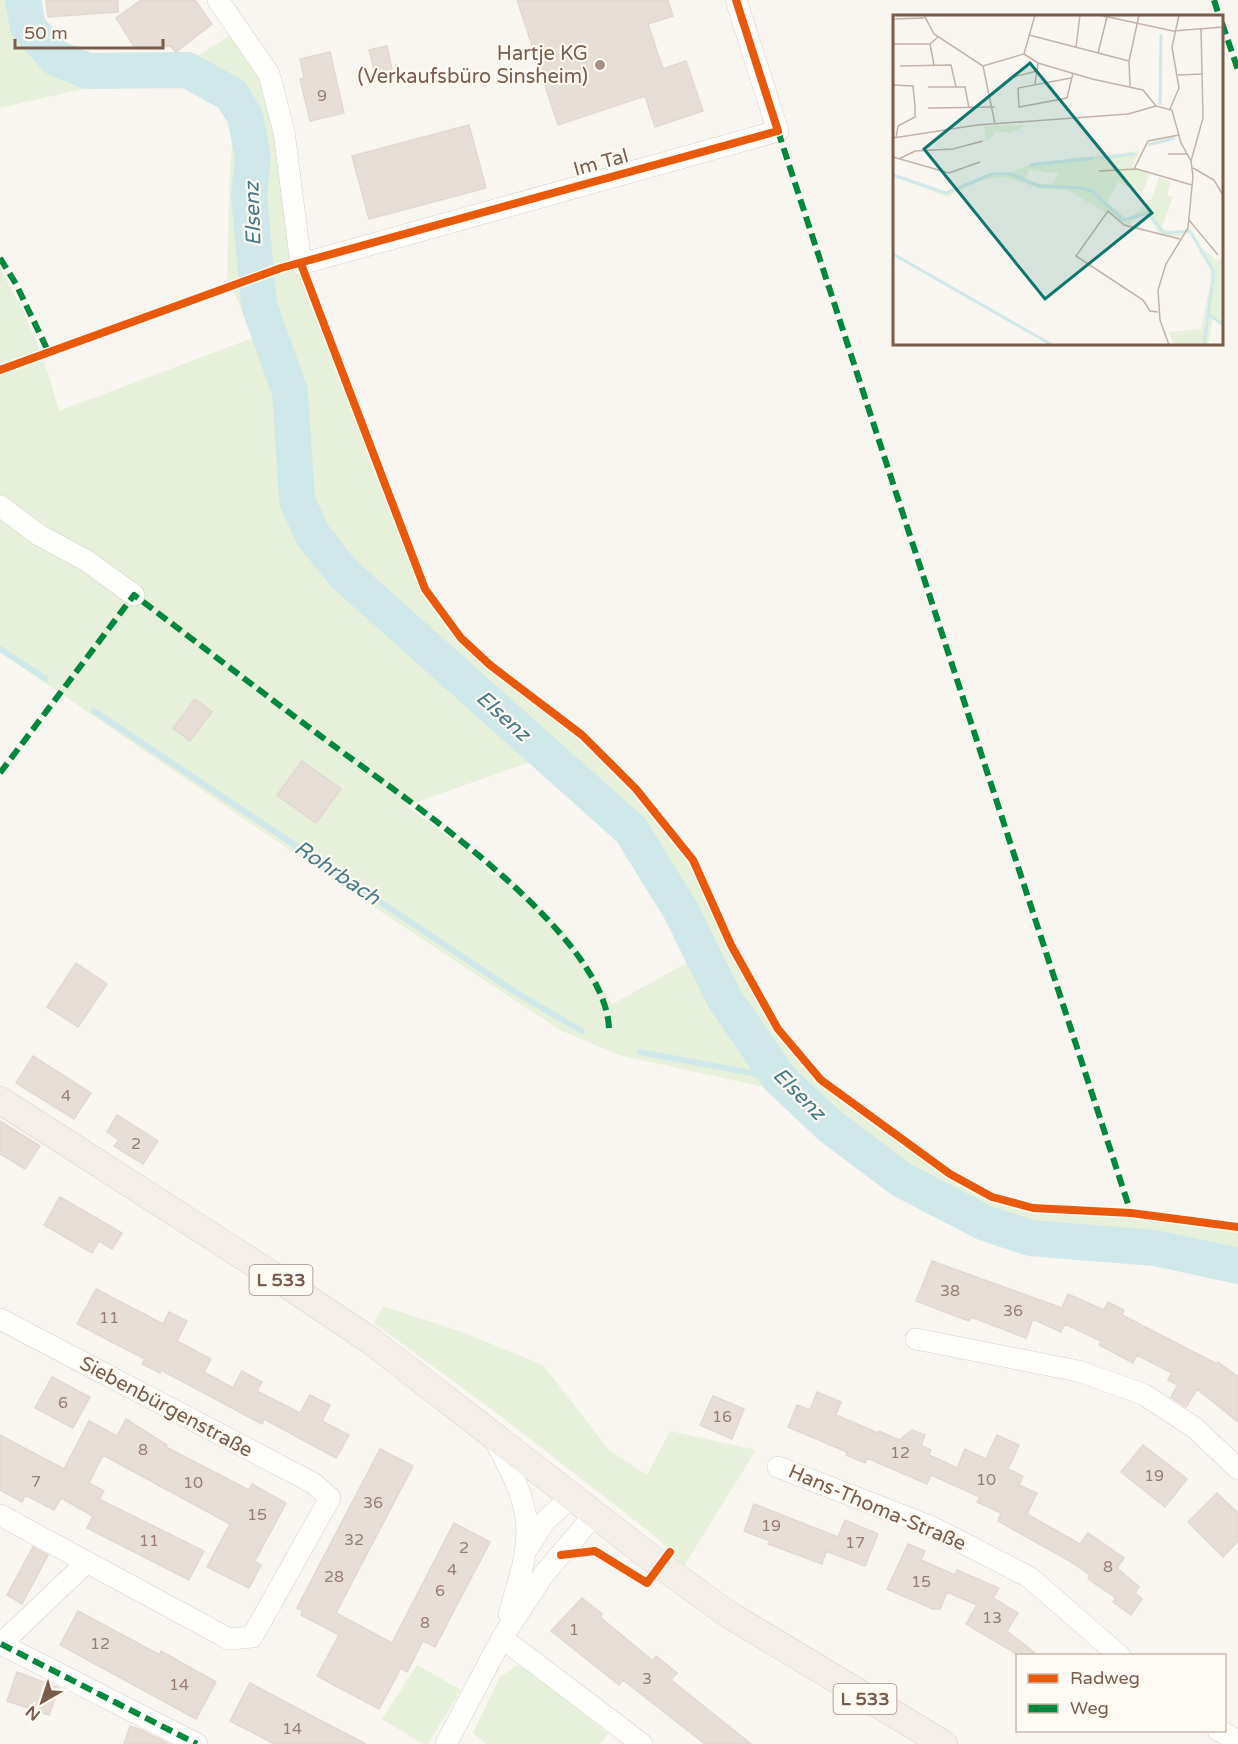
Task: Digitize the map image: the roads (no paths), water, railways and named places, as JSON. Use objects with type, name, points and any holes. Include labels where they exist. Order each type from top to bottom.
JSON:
[{"type":"main road","name":"L 533","points":[[0,1100],[371,1341],[594,1515],[728,1614],[944,1744]]},
{"type":"street","name":"Im Tal","points":[[218,0],[269,74],[284,132],[301,264],[778,131],[736,0]]},
{"type":"street","points":[[0,506],[39,535],[87,561],[134,595]]},
{"type":"street","name":"Siebenbürgenstraße","points":[[0,1319],[313,1483],[330,1498],[252,1637],[229,1639],[87,1562]]},
{"type":"street","points":[[916,1339],[1078,1371],[1143,1394],[1195,1428],[1238,1469]]},
{"type":"street","points":[[492,1435],[516,1479],[527,1511],[528,1548]]},
{"type":"street","name":"Hans-Thoma-Straße","points":[[778,1467],[932,1527],[1029,1577],[1118,1654]]},
{"type":"street","points":[[502,1638],[528,1548],[544,1522],[571,1497]]},
{"type":"street","points":[[0,1515],[87,1562],[1,1644],[198,1744]]},
{"type":"street","points":[[446,1744],[502,1638],[544,1574],[594,1515]]},
{"type":"street","points":[[502,1638],[642,1744]]},
{"type":"street","points":[[1220,1732],[1238,1741]]},
{"type":"waterway","name":"Elsenz","points":[[23,0],[28,27],[56,58],[88,71],[187,70],[231,94],[245,116],[253,157],[249,195],[259,305],[290,392],[297,500],[312,534],[344,574],[631,830],[681,911],[724,998],[779,1078],[830,1126],[902,1180],[985,1223],[1030,1238],[1155,1248],[1238,1266]]},
{"type":"waterway","name":"Rohrbach","points":[[0,649],[46,679]]},
{"type":"waterway","name":"Rohrbach","points":[[94,711],[515,992],[582,1031]]},
{"type":"waterway","name":"Rohrbach","points":[[640,1052],[779,1078]]},
{"type":"place","name":"Hartje KG (Verkaufsbüro Sinsheim)","points":[[600,65]]}]
